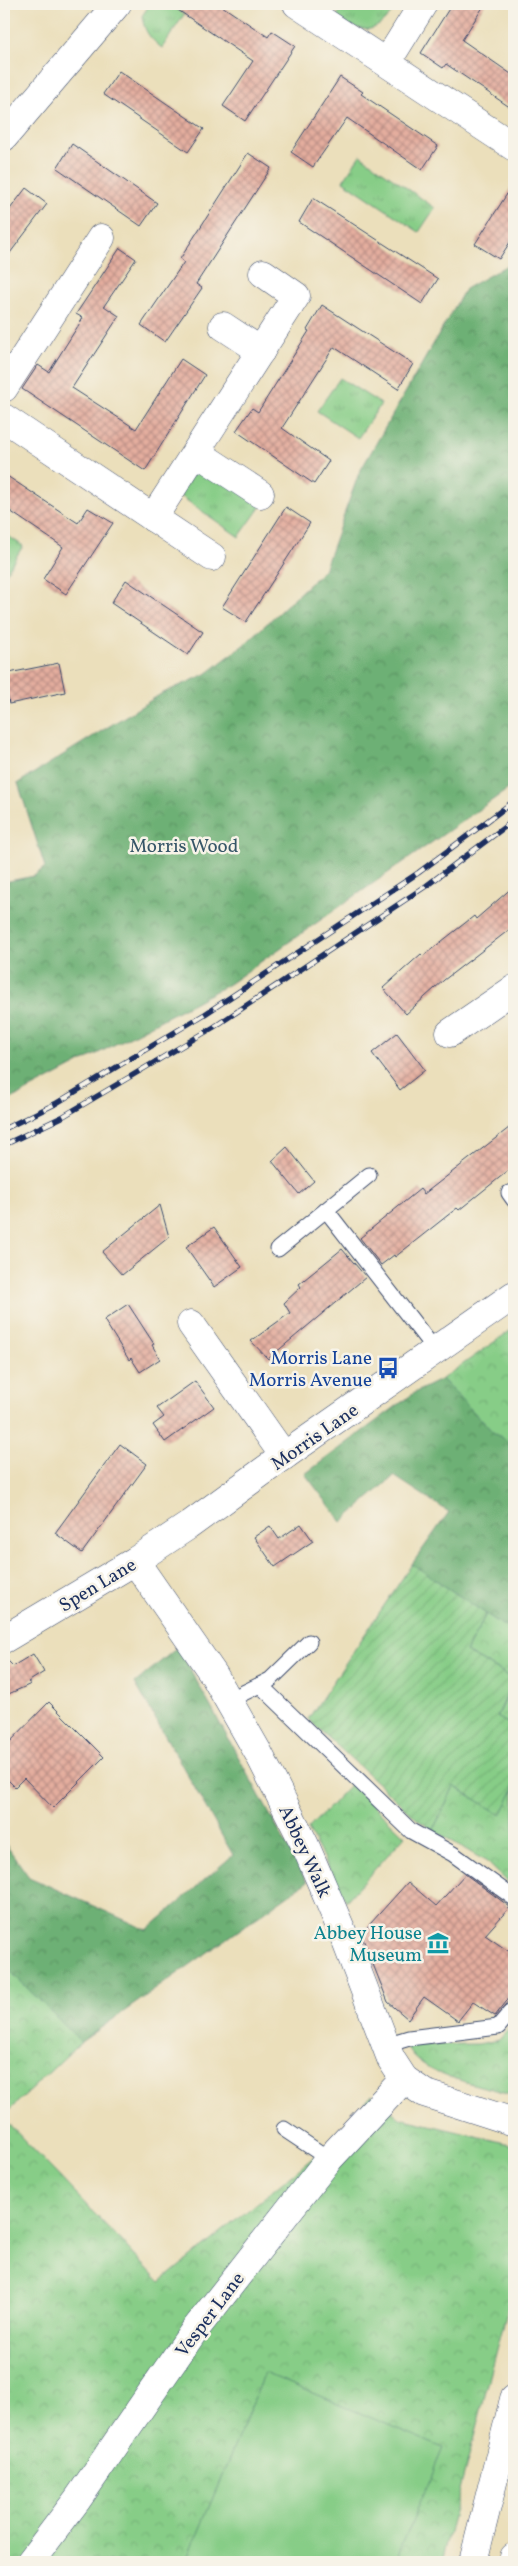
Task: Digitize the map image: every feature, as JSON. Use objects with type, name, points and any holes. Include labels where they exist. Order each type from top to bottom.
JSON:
[{"type":"street","points":[[4,137],[117,4]]},
{"type":"street","points":[[297,4],[514,147]]},
{"type":"street","points":[[387,62],[423,4]]},
{"type":"street","points":[[4,388],[101,238]]},
{"type":"street","points":[[153,518],[296,296],[263,273]]},
{"type":"street","points":[[223,326],[261,351]]},
{"type":"street","points":[[4,418],[212,557]]},
{"type":"street","points":[[196,452],[260,494]]},
{"type":"street","points":[[450,1033],[514,989]]},
{"type":"street","name":"Morris Lane","points":[[188,1526],[284,1456],[514,1295]]},
{"type":"street","points":[[191,1324],[284,1456]]},
{"type":"street","name":"Spen Lane","points":[[4,1639],[135,1561],[188,1526]]},
{"type":"street","name":"Abbey Walk","points":[[135,1561],[214,1675],[229,1700],[305,1845],[342,1931],[386,2045],[404,2079],[424,2093],[514,2122]]},
{"type":"street","name":"Vesper Lane","points":[[30,2562],[77,2500],[194,2331],[329,2160],[404,2079]]},
{"type":"street","points":[[473,2562],[514,2399]]},
{"type":"street","points":[[513,2562],[514,2557]]},
{"type":"lane","points":[[278,1249],[369,1175]]},
{"type":"lane","points":[[326,1210],[436,1350]]},
{"type":"lane","points":[[229,1700],[270,1680],[310,1642]]},
{"type":"lane","points":[[260,1685],[411,1831],[453,1854],[514,1898]]},
{"type":"lane","points":[[386,2045],[409,2038],[498,2027],[514,2008]]},
{"type":"lane","points":[[284,2129],[329,2160]]},
{"type":"green space","points":[[150,4],[191,4],[162,48],[148,34],[144,26],[142,16]]},
{"type":"green space","points":[[345,4],[383,4],[393,11],[379,25],[373,28],[360,29],[336,17]]},
{"type":"green space","points":[[360,155],[435,208],[419,232],[343,181]]},
{"type":"green space","name":"Morris Wood","points":[[509,264],[514,265],[514,785],[229,984],[4,1103],[4,882],[34,876],[45,867],[18,783],[161,694],[206,674],[246,643],[324,570],[359,473],[465,289]]},
{"type":"green space","points":[[340,378],[381,404],[358,438],[317,411]]},
{"type":"green space","points":[[200,463],[261,506],[239,537],[179,495]]},
{"type":"green space","points":[[4,533],[23,546],[4,576]]},
{"type":"green space","points":[[514,1328],[514,1444],[494,1433],[442,1379]]},
{"type":"green space","points":[[442,1379],[494,1433],[514,1444],[514,1633],[412,1564],[449,1512],[394,1476],[342,1522],[305,1474],[414,1393]]},
{"type":"green space","points":[[412,1564],[486,1614],[466,1652],[514,1679],[497,1717],[514,1727],[514,1789],[501,1815],[454,1786],[433,1830],[418,1820],[308,1719]]},
{"type":"green space","points":[[486,1614],[514,1633],[514,1679],[466,1652]]},
{"type":"green space","points":[[178,1647],[307,1882],[81,2042],[4,1965],[4,1842],[29,1877],[147,1930],[233,1855],[135,1683]]},
{"type":"green space","points":[[514,1683],[514,1727],[497,1717]]},
{"type":"green space","points":[[351,1784],[405,1836],[346,1901],[308,1829]]},
{"type":"green space","points":[[454,1786],[501,1814],[514,1789],[514,1888],[487,1862],[433,1830]]},
{"type":"green space","points":[[4,1965],[81,2042],[4,2115]]},
{"type":"green space","points":[[514,2023],[514,2095],[438,2072],[424,2065],[413,2056],[406,2045],[478,2044],[499,2040]]},
{"type":"green space","points":[[372,2095],[400,2118],[514,2145],[514,2285],[441,2562],[4,2562],[4,2119],[160,2282],[326,2147]]},
{"type":"green space","points":[[265,2373],[443,2448],[395,2562],[186,2562]]},
{"type":"building","points":[[169,4],[219,4],[268,37],[272,31],[295,46],[245,121],[223,106],[253,61]]},
{"type":"building","points":[[452,4],[485,4],[462,40],[514,76],[514,110],[446,64],[443,68],[421,53]]},
{"type":"building","points":[[119,71],[204,129],[188,152],[103,94]]},
{"type":"building","points":[[340,77],[363,92],[361,94],[438,146],[422,170],[347,118],[313,167],[291,152]]},
{"type":"building","points":[[72,144],[157,203],[141,226],[57,168]]},
{"type":"building","points":[[248,153],[271,168],[196,284],[202,288],[165,342],[141,325],[184,262],[180,259]]},
{"type":"building","points":[[514,183],[514,236],[499,259],[475,244]]},
{"type":"building","points":[[26,188],[47,204],[4,261],[4,217]]},
{"type":"building","points":[[313,198],[438,279],[422,304],[299,222]]},
{"type":"building","points":[[120,248],[136,259],[104,306],[119,316],[72,388],[136,429],[181,359],[205,375],[145,471],[22,389],[38,365],[49,372],[83,318],[76,314]]},
{"type":"building","points":[[322,305],[413,364],[398,389],[334,347],[282,428],[329,461],[314,484],[236,431],[252,408],[258,412],[309,331],[307,330]]},
{"type":"building","points":[[4,474],[78,523],[88,508],[113,523],[66,594],[43,579],[63,547],[4,507]]},
{"type":"building","points":[[286,507],[310,523],[246,622],[222,607]]},
{"type":"building","points":[[126,580],[203,632],[188,655],[111,603]]},
{"type":"building","points":[[59,663],[65,692],[9,704],[4,674]]},
{"type":"building","points":[[514,886],[514,926],[444,980],[406,1014],[383,988],[421,954],[423,956],[474,916],[476,919]]},
{"type":"building","points":[[397,1033],[425,1070],[400,1090],[372,1053]]},
{"type":"building","points":[[514,1124],[514,1166],[459,1210],[457,1208],[395,1257],[394,1255],[381,1265],[360,1238],[420,1189],[424,1194]]},
{"type":"building","points":[[287,1147],[314,1181],[299,1194],[272,1161]]},
{"type":"building","points":[[160,1205],[169,1237],[122,1275],[102,1252]]},
{"type":"building","points":[[214,1227],[242,1267],[214,1287],[186,1247]]},
{"type":"building","points":[[342,1249],[366,1277],[268,1359],[251,1341],[290,1313],[284,1303],[301,1287],[299,1284]]},
{"type":"building","points":[[128,1304],[154,1344],[152,1345],[160,1359],[140,1372],[131,1358],[129,1360],[104,1320]]},
{"type":"building","points":[[195,1381],[214,1407],[165,1442],[153,1425],[164,1417],[157,1408]]},
{"type":"building","points":[[120,1444],[147,1464],[82,1553],[55,1533]]},
{"type":"building","points":[[301,1524],[313,1541],[275,1567],[254,1537],[270,1526],[279,1539]]},
{"type":"building","points":[[33,1654],[44,1672],[28,1682],[31,1684],[4,1696],[4,1657],[13,1666]]},
{"type":"building","points":[[49,1702],[104,1757],[53,1808],[24,1778],[15,1787],[4,1776],[4,1748]]},
{"type":"building","points":[[465,1874],[510,1907],[485,1935],[514,1955],[514,1992],[495,2016],[473,2002],[458,2021],[424,1997],[408,2019],[388,2002],[361,1934],[408,1882],[436,1906]]},
{"type":"railway","points":[[4,1129],[55,1104],[205,1014],[418,873],[514,801]]},
{"type":"railway","points":[[4,1145],[62,1117],[214,1027],[426,886],[514,820]]},
{"type":"place","name":"Morris Lane Morris Avenue","points":[[388,1368]]},
{"type":"place","name":"Abbey House Museum","points":[[438,1943]]}]
